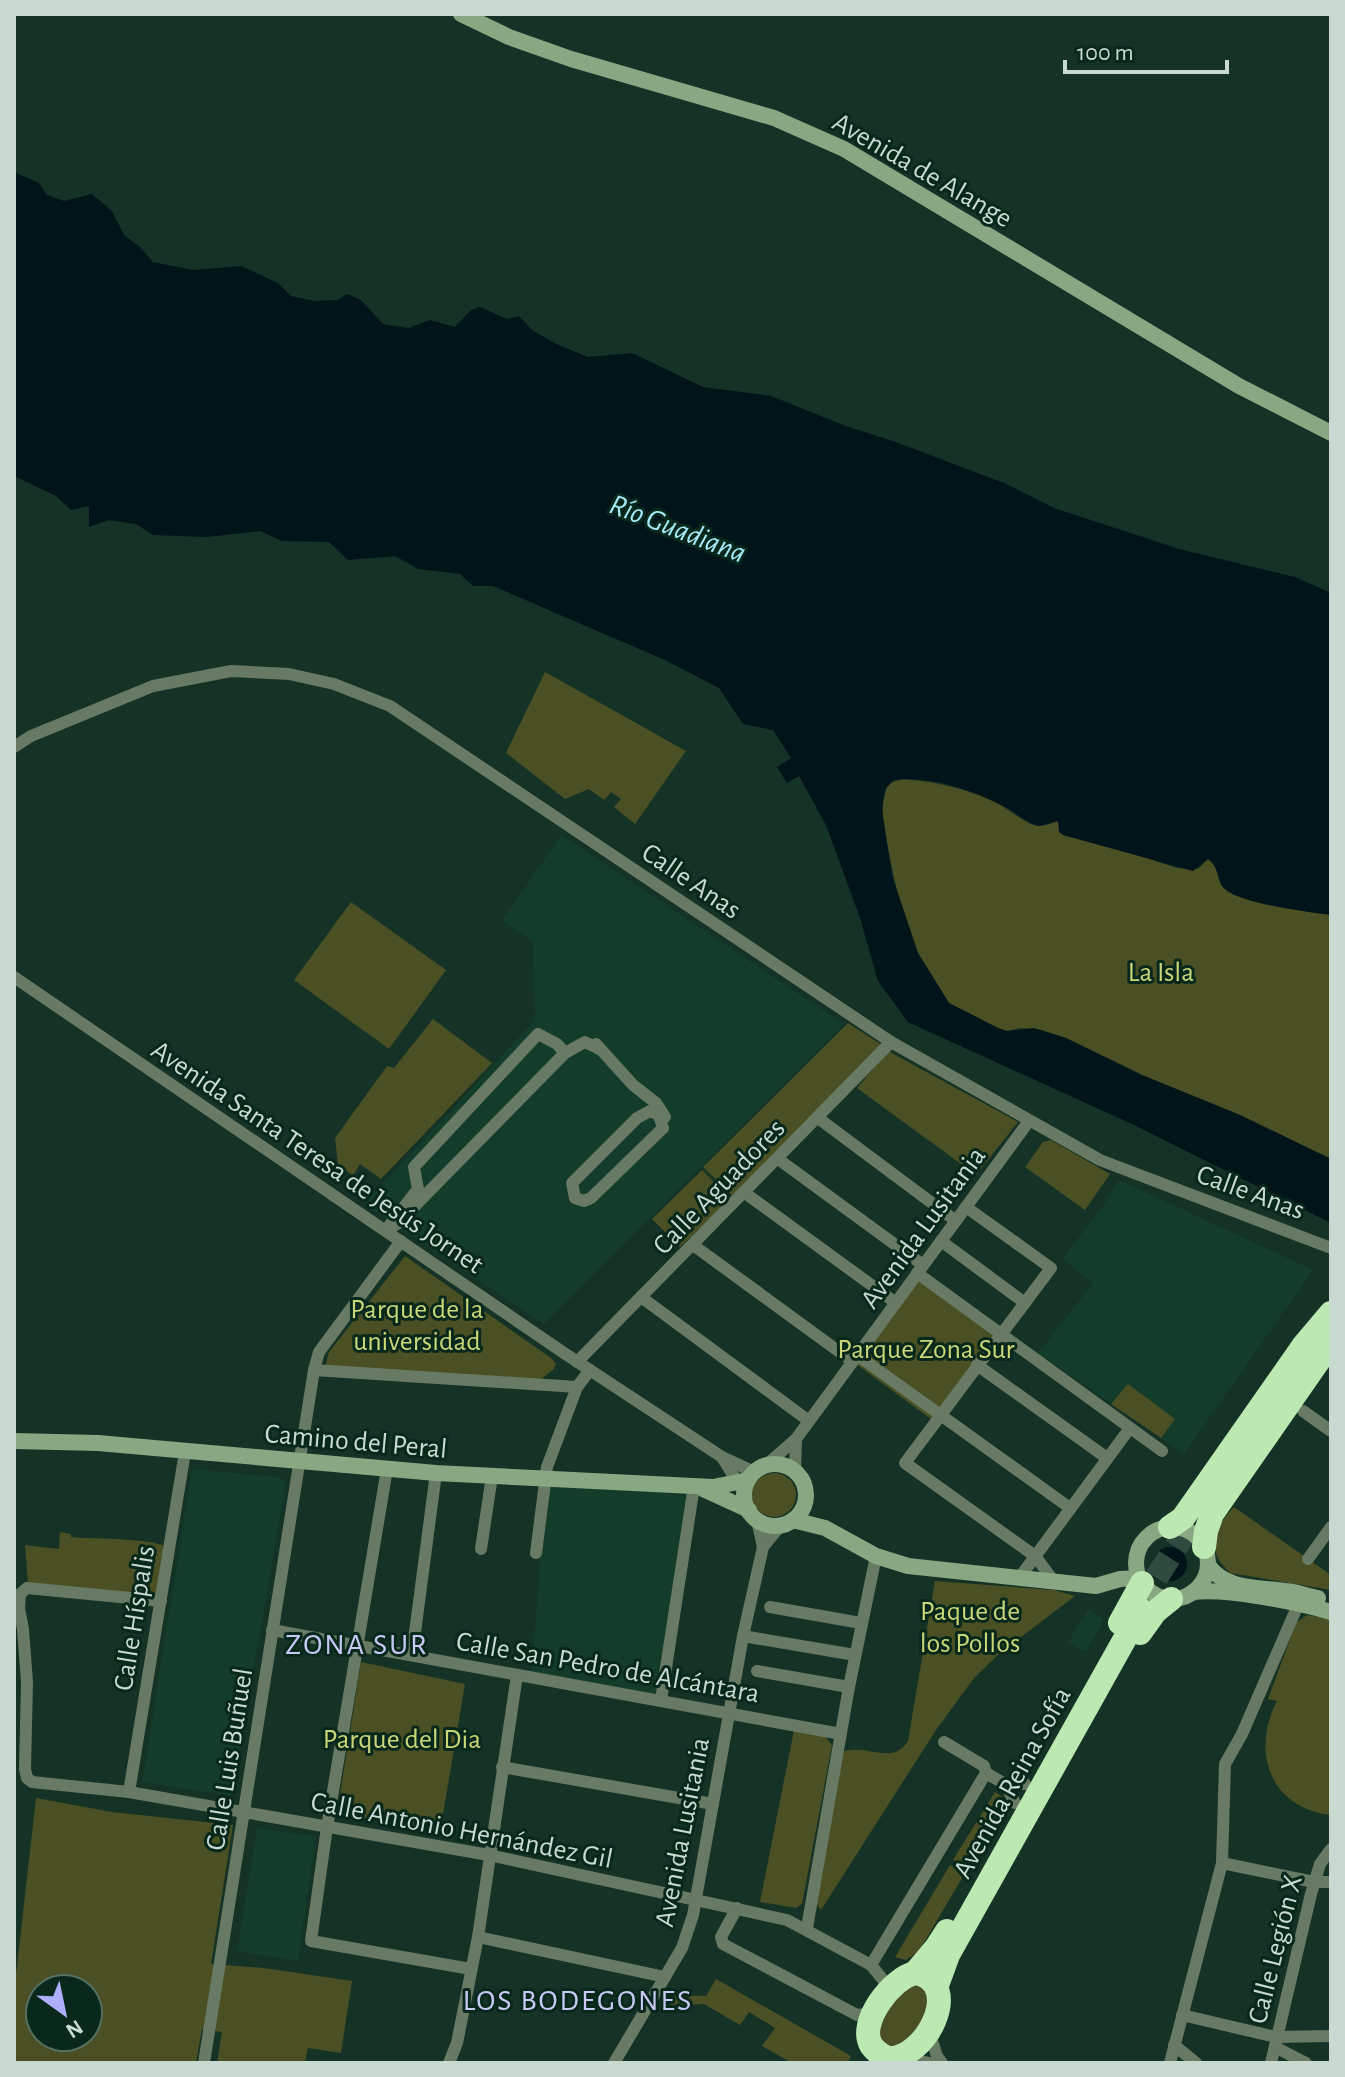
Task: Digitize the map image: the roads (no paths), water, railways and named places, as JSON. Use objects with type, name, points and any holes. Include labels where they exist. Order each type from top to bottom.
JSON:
[{"type":"highway","points":[[1170,1527],[1183,1518],[1304,1345],[1331,1313]]},
{"type":"highway","points":[[1329,1350],[1200,1514],[1331,1320]]},
{"type":"highway","points":[[1206,1556],[1206,1531],[1212,1514],[1329,1350]]},
{"type":"highway","points":[[942,1952],[1015,1790],[1139,1573]]},
{"type":"highway","points":[[942,1952],[1142,1630],[1155,1612],[1182,1596]]},
{"type":"highway","name":"Avenida Reina Sofía","points":[[929,2031],[940,2001],[937,1985],[942,1952],[1139,1609]]},
{"type":"highway","name":"Avenida Reina Sofía","points":[[880,2003],[897,1981],[942,1952]]},
{"type":"highway","points":[[912,1973],[931,1978],[937,1985]]},
{"type":"highway","points":[[880,2003],[869,2037],[869,2054],[896,2060],[912,2050],[929,2031]]},
{"type":"street","name":"Avenida de Alange","points":[[461,14],[509,37],[571,59],[774,118],[844,149],[1239,386],[1331,433]]},
{"type":"street","name":"Calle Anas","points":[[14,747],[31,736],[153,686],[231,671],[289,674],[334,684],[390,706],[891,1042],[1029,1121],[1100,1160],[1331,1248]]},
{"type":"street","name":"Avenida Santa Teresa de Jesús Jornet","points":[[14,977],[749,1478]]},
{"type":"street","points":[[386,1230],[418,1189],[414,1167],[538,1034],[561,1048]]},
{"type":"street","points":[[386,1230],[397,1224],[432,1188],[561,1048],[585,1042],[599,1049],[663,1112],[664,1124],[663,1128],[591,1198],[584,1201],[575,1198],[572,1183],[640,1115],[655,1112],[664,1124]]},
{"type":"street","name":"Calle Aguadores","points":[[577,1362],[891,1042]]},
{"type":"street","points":[[633,1085],[640,1101],[640,1115]]},
{"type":"street","points":[[818,1118],[956,1221]]},
{"type":"street","name":"Avenida Lusitania","points":[[749,1478],[796,1439],[1029,1121]]},
{"type":"street","points":[[778,1159],[1000,1335],[1162,1451]]},
{"type":"street","points":[[417,1182],[422,1187],[432,1188]]},
{"type":"street","points":[[745,1193],[896,1303]]},
{"type":"street","points":[[966,1207],[1051,1268],[905,1463],[1035,1556],[1053,1580]]},
{"type":"street","name":"Calle Luis Buñuel","points":[[204,2063],[314,1370],[319,1352],[401,1241]]},
{"type":"street","points":[[941,1241],[1025,1303]]},
{"type":"street","points":[[693,1245],[940,1414],[1070,1508]]},
{"type":"street","points":[[641,1297],[809,1421]]},
{"type":"street","points":[[977,1365],[1107,1458]]},
{"type":"street","points":[[314,1370],[577,1387]]},
{"type":"street","points":[[536,1553],[547,1467],[577,1387],[590,1370]]},
{"type":"street","points":[[1303,1411],[1331,1431]]},
{"type":"street","points":[[1020,1577],[1130,1428]]},
{"type":"street","points":[[795,1471],[796,1439]]},
{"type":"street","name":"Camino del Peral","points":[[14,1441],[98,1443],[300,1463],[546,1479],[713,1487],[749,1478]]},
{"type":"street","name":"Calle Híspalis","points":[[129,1792],[185,1452]]},
{"type":"street","name":"Avenida Santa Teresa de Jesús Jornet","points":[[722,1457],[749,1478]]},
{"type":"street","points":[[787,1522],[803,1508],[804,1484],[795,1471],[781,1464],[749,1478],[753,1515],[767,1524],[787,1522],[825,1528]]},
{"type":"street","points":[[387,1469],[311,1941],[471,1969]]},
{"type":"street","points":[[412,1655],[436,1473]]},
{"type":"street","points":[[481,1549],[492,1476]]},
{"type":"street","points":[[661,1700],[694,1486]]},
{"type":"street","name":"Camino del Peral","points":[[694,1486],[753,1515]]},
{"type":"street","points":[[805,1500],[814,1518],[825,1528],[876,1556],[908,1566],[1096,1586],[1139,1573]]},
{"type":"street","name":"Avenida Lusitania","points":[[614,2063],[682,1948],[696,1899],[743,1636],[763,1547],[753,1515]]},
{"type":"street","name":"Avenida Lusitania","points":[[763,1547],[787,1522]]},
{"type":"street","points":[[1331,1602],[1289,1591],[1233,1583],[1218,1577],[1190,1532],[1170,1527],[1160,1529],[1144,1541],[1139,1573],[1154,1595],[1182,1596],[1211,1591],[1331,1612]]},
{"type":"street","points":[[1308,1559],[1331,1527]]},
{"type":"street","points":[[807,1928],[849,1687],[876,1556]]},
{"type":"street","points":[[1182,1596],[1206,1575],[1206,1556]]},
{"type":"street","name":"Calle Antonio Hernández Gil","points":[[161,1601],[27,1588],[20,1594],[27,1682],[25,1769],[27,1778],[32,1782],[129,1792],[489,1855],[696,1899],[787,1920],[871,1965],[912,1973]]},
{"type":"street","points":[[1170,2063],[1222,1863],[1225,1764],[1242,1734],[1298,1605]]},
{"type":"street","points":[[770,1607],[861,1623]]},
{"type":"street","name":"Calle San Pedro de Alcántara","points":[[272,1630],[841,1734]]},
{"type":"street","points":[[743,1636],[855,1655]]},
{"type":"street","points":[[757,1671],[849,1687]]},
{"type":"street","points":[[449,2063],[457,2043],[478,1937],[517,1675]]},
{"type":"street","name":"Avenida Reina Sofía","points":[[944,1742],[984,1766],[986,1773],[1015,1790]]},
{"type":"street","points":[[502,1767],[713,1804]]},
{"type":"street","name":"Avenida Reina Sofía","points":[[871,1965],[986,1773]]},
{"type":"street","name":"Calle Legión X","points":[[1271,2063],[1314,1882],[1320,1864],[1331,1849]]},
{"type":"street","points":[[1222,1863],[1314,1882],[1331,1882]]},
{"type":"street","points":[[737,1908],[721,1937],[723,1944],[857,2015],[880,2003],[884,1981],[871,1965]]},
{"type":"street","points":[[478,1937],[665,1977]]},
{"type":"street","points":[[1182,2015],[1276,2042],[1306,2063]]},
{"type":"street","points":[[929,2031],[942,2063]]},
{"type":"street","points":[[1276,2042],[1331,2036]]},
{"type":"street","points":[[1174,2045],[1196,2063]]},
{"type":"street","points":[[896,2060],[929,2063]]},
{"type":"water","name":"Río Guadiana","points":[[14,172],[39,183],[47,195],[64,201],[92,194],[112,211],[124,235],[153,262],[193,270],[241,266],[278,283],[291,296],[315,301],[338,300],[347,294],[361,300],[383,324],[408,328],[430,320],[455,327],[471,310],[480,307],[507,319],[519,316],[532,330],[588,357],[632,353],[703,387],[771,396],[1004,483],[1054,508],[1179,549],[1295,577],[1331,593],[1331,915],[1276,907],[1235,895],[1223,887],[1208,859],[1193,871],[1063,835],[1059,832],[1058,821],[1039,826],[1032,824],[987,798],[948,785],[921,780],[894,780],[885,789],[882,810],[892,875],[918,953],[949,1003],[1007,1031],[1034,1028],[1066,1038],[1331,1159],[1331,1223],[1134,1125],[908,1022],[878,981],[860,918],[826,825],[799,776],[787,783],[777,767],[791,758],[773,730],[743,724],[719,688],[665,660],[493,586],[473,586],[460,574],[419,569],[395,556],[348,560],[329,542],[282,541],[260,531],[207,537],[153,535],[136,524],[109,520],[89,527],[89,506],[71,510],[56,496],[14,476]]},
{"type":"water","points":[[1170,1547],[1182,1552],[1187,1564],[1182,1576],[1170,1581],[1158,1576],[1153,1564],[1158,1552]]},
{"type":"tunnel","points":[[1137,1608],[1198,1512]]},
{"type":"district","name":"ZONA SUR","points":[[357,1644]]},
{"type":"district","name":"LOS BODEGONES","points":[[578,2000]]},
{"type":"park label","name":"La Isla","points":[[1161,971]]},
{"type":"park label","name":"Parque de la universidad","points":[[417,1324]]},
{"type":"park label","name":"Parque Zona Sur","points":[[926,1348]]},
{"type":"park label","name":"Paque de los Pollos","points":[[970,1626]]},
{"type":"park label","name":"Parque del Dia","points":[[402,1738]]}]
